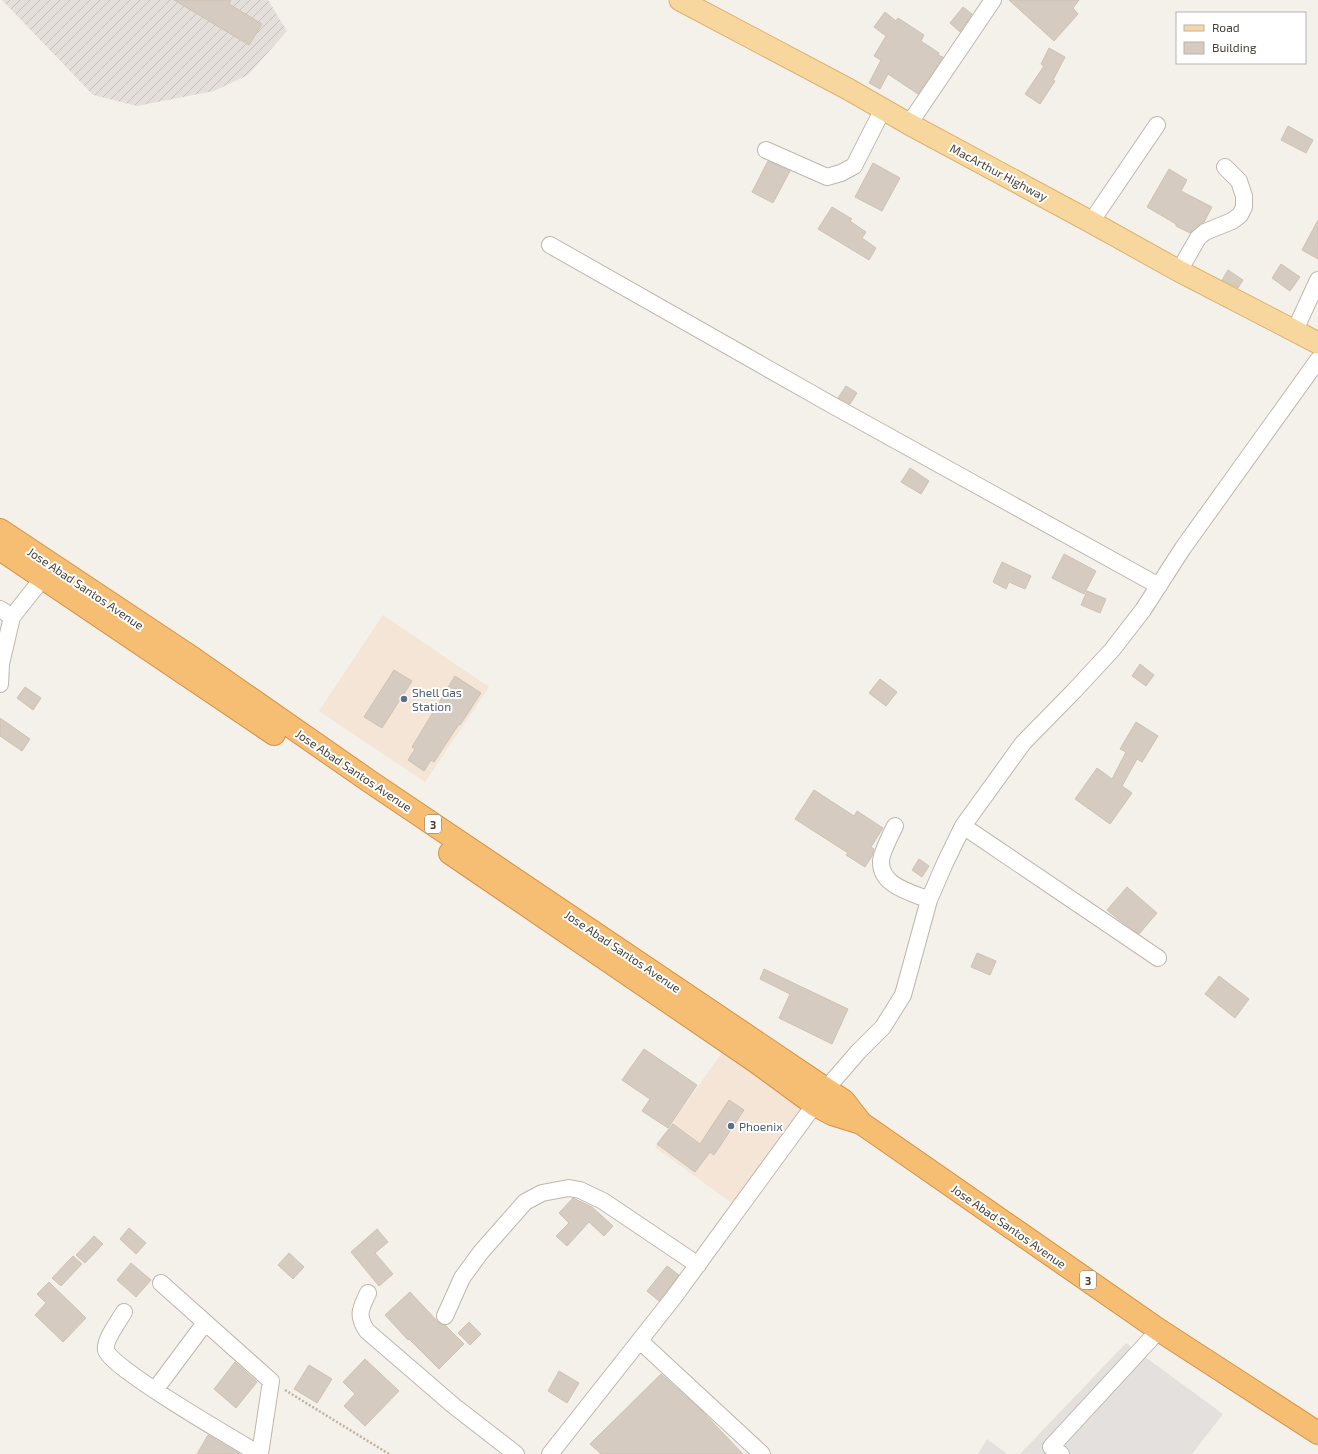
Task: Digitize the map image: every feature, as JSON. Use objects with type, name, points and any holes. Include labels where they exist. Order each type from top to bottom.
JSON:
[{"type":"highway","name":"Jose Abad Santos Avenue","points":[[0,530],[48,572],[236,708],[755,1061],[821,1097],[832,1114],[861,1123],[1160,1330],[1318,1433]]},
{"type":"highway","name":"Jose Abad Santos Avenue","points":[[0,549],[48,572]]},
{"type":"main road","name":"MacArthur Highway","points":[[680,0],[1092,222],[1179,271],[1318,343]]},
{"type":"street","points":[[909,124],[993,0]]},
{"type":"street","points":[[766,150],[827,177],[841,173],[854,166],[883,109]]},
{"type":"street","points":[[1092,222],[1157,125]]},
{"type":"street","points":[[1179,271],[1198,238],[1205,232],[1232,221],[1240,215],[1244,208],[1244,196],[1239,181],[1224,167]]},
{"type":"street","points":[[550,245],[832,405],[1159,586]]},
{"type":"street","points":[[1295,330],[1318,280]]},
{"type":"street","points":[[550,1454],[640,1341],[821,1097],[858,1052],[884,1027],[903,995],[929,900],[945,862],[963,826],[1023,743],[1112,650],[1159,586],[1183,548],[1318,360]]},
{"type":"street","points":[[0,684],[6,613],[48,572]]},
{"type":"street","points":[[895,826],[881,861],[883,873],[892,884],[929,900]]},
{"type":"street","points":[[963,826],[1158,958]]},
{"type":"street","points":[[445,1316],[462,1278],[481,1252],[525,1202],[542,1194],[558,1190],[569,1188],[580,1190],[603,1201],[698,1264]]},
{"type":"street","points":[[124,1312],[106,1344],[106,1351],[109,1357],[201,1421],[260,1454],[272,1381],[161,1283]]},
{"type":"street","points":[[368,1293],[360,1311],[363,1324],[367,1330],[454,1406],[516,1454]]},
{"type":"street","points":[[156,1390],[205,1323]]},
{"type":"street","points":[[1052,1452],[1160,1330]]},
{"type":"street","points":[[640,1341],[762,1454]]},
{"type":"path","points":[[272,1381],[389,1454]]},
{"type":"shaded area","points":[[2,0],[268,0],[287,31],[248,75],[214,91],[137,106],[93,95]]},
{"type":"shaded area","name":"Shell Gas Station","points":[[383,615],[489,687],[425,782],[319,711]]},
{"type":"shaded area","name":"Phoenix","points":[[726,1047],[806,1105],[737,1207],[655,1147]]},
{"type":"shaded area","points":[[1126,1343],[1223,1414],[1192,1454],[1020,1454]]},
{"type":"shaded area","points":[[987,1439],[1007,1454],[978,1454]]},
{"type":"building","points":[[174,0],[231,0],[229,4],[262,24],[249,45]]},
{"type":"building","points":[[1009,0],[1079,0],[1073,8],[1078,14],[1054,41]]},
{"type":"building","points":[[963,7],[972,14],[960,32],[950,23]]},
{"type":"building","points":[[885,12],[896,21],[898,18],[924,35],[921,41],[939,53],[938,55],[943,57],[918,94],[888,74],[880,89],[869,83],[881,60],[874,56],[886,36],[874,27]]},
{"type":"building","points":[[1049,48],[1065,57],[1053,80],[1055,81],[1040,104],[1025,94],[1044,66],[1041,64]]},
{"type":"building","points":[[1288,126],[1313,140],[1306,153],[1281,140]]},
{"type":"building","points":[[768,161],[790,171],[773,203],[752,192]]},
{"type":"building","points":[[873,163],[900,178],[882,211],[855,197]]},
{"type":"building","points":[[1169,169],[1187,180],[1181,191],[1212,207],[1204,222],[1190,233],[1176,226],[1176,224],[1147,207]]},
{"type":"building","points":[[832,207],[852,219],[850,221],[866,232],[862,238],[876,248],[869,260],[818,229]]},
{"type":"building","points":[[1318,220],[1318,259],[1302,250]]},
{"type":"building","points":[[1281,264],[1300,277],[1290,291],[1272,278]]},
{"type":"building","points":[[1228,270],[1243,280],[1238,288],[1222,280]]},
{"type":"building","points":[[846,386],[857,393],[850,404],[838,398]]},
{"type":"building","points":[[910,468],[929,481],[921,494],[901,482]]},
{"type":"building","points":[[1064,554],[1096,571],[1084,594],[1052,578]]},
{"type":"building","points":[[1002,562],[1031,576],[1025,589],[1009,582],[1006,589],[993,582]]},
{"type":"building","points":[[1087,591],[1106,599],[1100,613],[1081,605]]},
{"type":"building","points":[[1140,664],[1154,675],[1146,686],[1132,676]]},
{"type":"building","points":[[394,670],[412,681],[382,728],[364,717]]},
{"type":"building","points":[[455,676],[481,693],[434,762],[431,760],[424,771],[408,760],[415,749],[412,747]]},
{"type":"building","points":[[880,679],[897,692],[886,706],[869,693]]},
{"type":"building","points":[[25,687],[41,698],[33,710],[17,698]]},
{"type":"building","points":[[0,718],[30,739],[22,751],[0,736]]},
{"type":"building","points":[[1136,722],[1158,736],[1142,762],[1137,759],[1122,786],[1132,793],[1110,824],[1075,799],[1097,768],[1112,779],[1126,752],[1120,749]]},
{"type":"building","points":[[814,790],[854,816],[857,811],[883,828],[871,847],[874,849],[872,856],[865,867],[846,855],[848,853],[795,819]]},
{"type":"building","points":[[919,859],[929,866],[922,877],[912,870]]},
{"type":"building","points":[[1127,887],[1157,913],[1139,934],[1107,910]]},
{"type":"building","points":[[977,953],[996,961],[990,975],[971,967]]},
{"type":"building","points":[[764,969],[848,1009],[832,1044],[779,1018],[790,994],[760,979]]},
{"type":"building","points":[[1219,976],[1249,999],[1235,1018],[1205,994]]},
{"type":"building","points":[[644,1049],[697,1085],[668,1128],[642,1111],[650,1099],[622,1080]]},
{"type":"building","points":[[729,1100],[744,1110],[714,1155],[710,1152],[695,1172],[657,1144],[673,1124],[700,1144]]},
{"type":"building","points":[[573,1198],[592,1207],[613,1226],[604,1236],[589,1222],[567,1246],[556,1236],[569,1223],[559,1213]]},
{"type":"building","points":[[129,1228],[146,1243],[136,1254],[120,1239]]},
{"type":"building","points":[[377,1229],[388,1242],[375,1253],[393,1274],[379,1286],[351,1252]]},
{"type":"building","points":[[94,1236],[103,1244],[85,1263],[76,1255]]},
{"type":"building","points":[[289,1253],[304,1267],[293,1279],[278,1265]]},
{"type":"building","points":[[73,1256],[82,1264],[61,1286],[52,1278]]},
{"type":"building","points":[[131,1263],[151,1280],[136,1297],[117,1280]]},
{"type":"building","points":[[667,1266],[679,1275],[659,1301],[647,1291]]},
{"type":"building","points":[[49,1282],[86,1318],[63,1342],[35,1315],[46,1303],[37,1294]]},
{"type":"building","points":[[410,1292],[438,1322],[445,1325],[464,1344],[439,1369],[409,1339],[408,1340],[385,1315]]},
{"type":"building","points":[[469,1322],[481,1334],[470,1345],[458,1333]]},
{"type":"building","points":[[365,1359],[399,1391],[365,1426],[344,1406],[355,1394],[343,1382]]},
{"type":"building","points":[[235,1362],[257,1382],[236,1408],[214,1389]]},
{"type":"building","points":[[309,1365],[332,1379],[317,1403],[294,1389]]},
{"type":"building","points":[[559,1371],[579,1383],[567,1403],[548,1391]]},
{"type":"building","points":[[661,1374],[699,1408],[743,1454],[601,1454],[590,1444]]},
{"type":"building","points":[[208,1435],[221,1443],[240,1454],[197,1454]]},
{"type":"place","name":"Shell Gas Station","points":[[404,699]]},
{"type":"place","name":"Phoenix","points":[[731,1126]]}]
